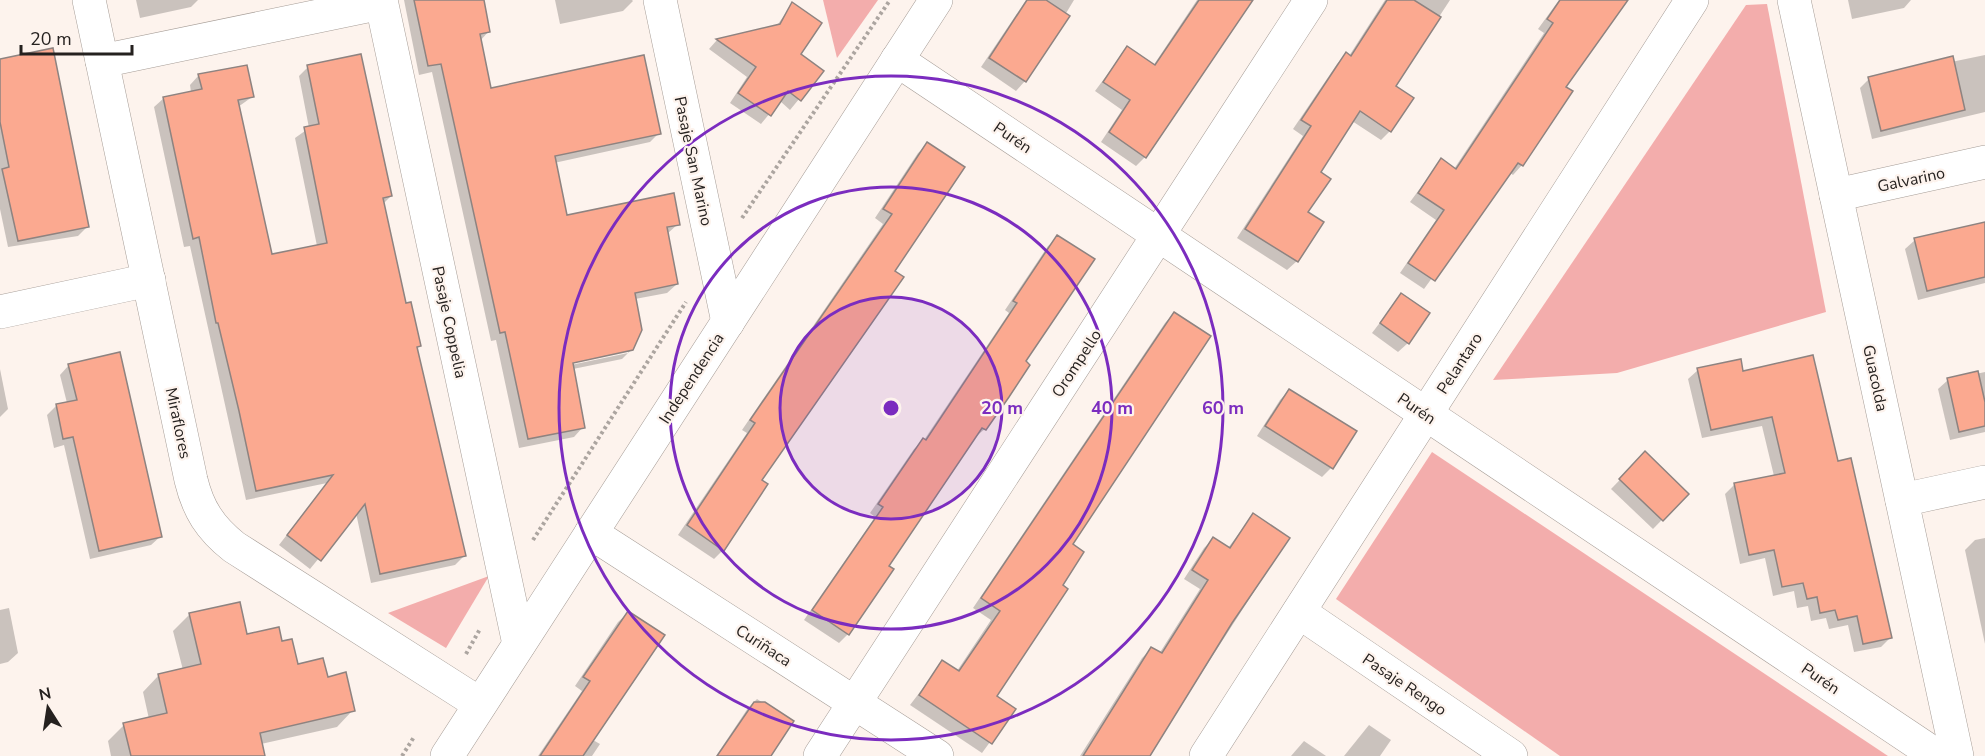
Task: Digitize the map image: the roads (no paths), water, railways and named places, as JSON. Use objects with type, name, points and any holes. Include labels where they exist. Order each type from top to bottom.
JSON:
[{"type":"street","name":"Miraflores","points":[[89,0],[191,480],[204,516],[217,534],[234,547],[480,704]]},
{"type":"street","name":"Independencia","points":[[447,756],[936,0]]},
{"type":"street","name":"Orompello","points":[[820,756],[1311,0]]},
{"type":"street","name":"Pelantaro","points":[[1206,756],[1692,0]]},
{"type":"street","name":"Guacolda","points":[[1794,0],[1957,756]]},
{"type":"street","name":"Pasaje San Marino","points":[[663,1],[728,322]]},
{"type":"street","points":[[102,60],[381,2]]},
{"type":"street","name":"Pasaje Coppelia","points":[[381,2],[519,644]]},
{"type":"street","name":"Purén","points":[[897,60],[1937,756]]},
{"type":"street","name":"Galvarino","points":[[1836,195],[1985,162]]},
{"type":"street","points":[[0,312],[149,280]]},
{"type":"street","points":[[1902,500],[1985,482]]},
{"type":"street","name":"Curiñaca","points":[[591,533],[937,756]]},
{"type":"street","name":"Pasaje Rengo","points":[[1299,612],[1511,756]]}]
